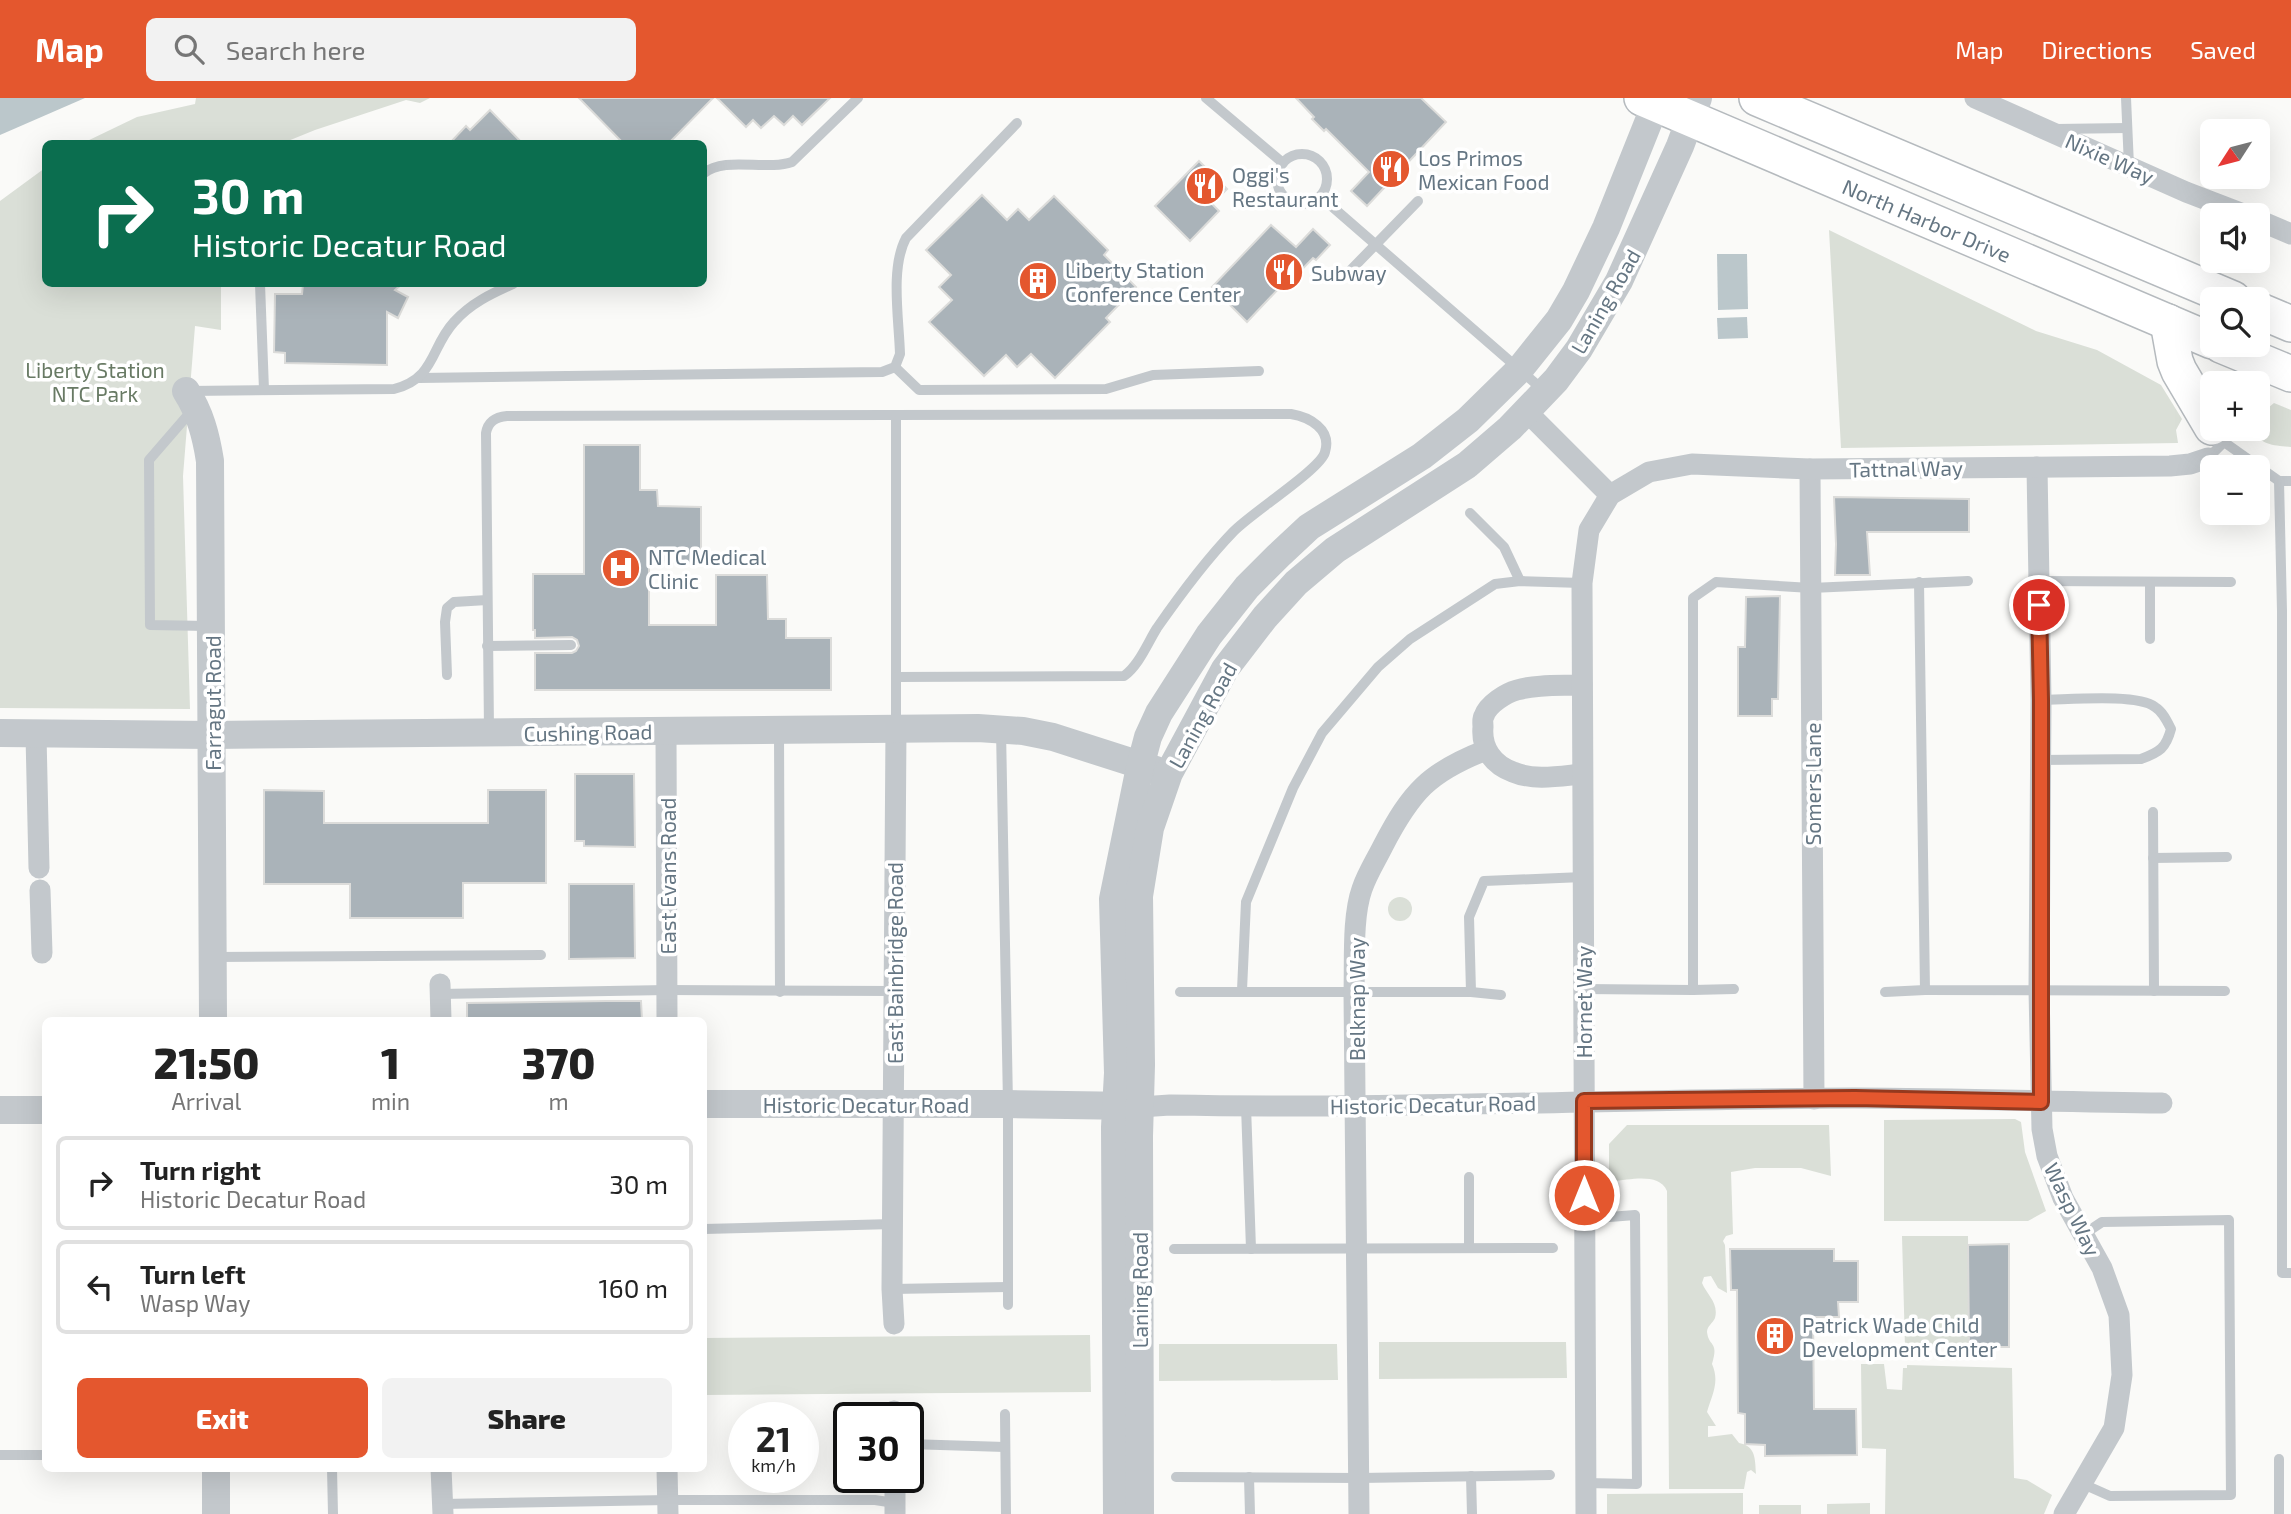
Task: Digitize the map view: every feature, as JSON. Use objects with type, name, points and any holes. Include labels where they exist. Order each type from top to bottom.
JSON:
[{"type":"main road","points":[[1757,98],[2206,287]]},
{"type":"main road","name":"North Harbor Drive","points":[[1652,100],[1694,108],[2200,336]]},
{"type":"main road","points":[[2270,315],[2291,324]]},
{"type":"main road","points":[[2168,322],[2175,361],[2200,407]]},
{"type":"main road","points":[[2245,357],[2271,370]]},
{"type":"street","name":"Nixie Way","points":[[1975,98],[2217,203]]},
{"type":"street","name":"Laning Road","points":[[1140,1514],[1128,1106],[1118,1073],[1113,899],[1148,737],[1159,713],[1209,635],[1247,587],[1309,527],[1422,456],[1486,405],[1519,370],[1559,320],[1606,228],[1652,100]]},
{"type":"street","name":"Laning Road","points":[[1117,1514],[1128,1106],[1141,969],[1139,895],[1150,828],[1169,773],[1225,669],[1265,617],[1296,583],[1335,550],[1467,465],[1536,402],[1579,349],[1611,298],[1643,231],[1694,108]]},
{"type":"street","points":[[2270,225],[2291,234]]},
{"type":"street","name":"Farragut Road","points":[[191,399],[206,432],[210,461],[213,1017]]},
{"type":"street","points":[[1536,402],[1609,495]]},
{"type":"street","name":"Tattnal Way","points":[[1609,495],[1648,472],[1692,464],[1810,469],[2170,466],[2190,464],[2214,441]]},
{"type":"street","name":"Wasp Way","points":[[2037,467],[2041,700],[2039,990],[2042,1129],[2047,1156],[2063,1198],[2102,1268],[2119,1315],[2122,1375],[2114,1427],[2064,1514]]},
{"type":"street","name":"Somers Lane","points":[[1810,469],[1814,1099]]},
{"type":"street","name":"Hornet Way","points":[[1586,1514],[1581,583],[1589,530],[1609,495]]},
{"type":"street","points":[[1582,685],[1515,690],[1497,701],[1484,716],[1482,736],[1486,750],[1499,766],[1515,774],[1533,777],[1583,775]]},
{"type":"street","name":"East Bainbridge Road","points":[[894,1324],[892,1289],[896,729]]},
{"type":"street","name":"Cushing Road","points":[[0,733],[212,735],[1001,729],[1053,737],[1140,767],[1169,773]]},
{"type":"street","name":"East Evans Road","points":[[666,731],[667,1017]]},
{"type":"street","points":[[36,735],[39,868]]},
{"type":"street","name":"Belknap Way","points":[[1359,1514],[1354,992],[1356,925],[1361,890],[1402,810],[1427,782],[1454,763],[1486,750]]},
{"type":"street","points":[[40,890],[41,953]]},
{"type":"street","points":[[440,989],[441,1017]]},
{"type":"street","name":"Historic Decatur Road","points":[[707,1104],[1170,1104],[1356,1107],[1814,1099],[2162,1103]]},
{"type":"street","points":[[0,1110],[42,1110]]},
{"type":"street","points":[[216,1472],[216,1514]]},
{"type":"street","points":[[441,1472],[443,1509]]},
{"type":"street","points":[[667,1472],[668,1507]]},
{"type":"lane","points":[[707,171],[715,166],[780,166],[792,162],[858,98]]},
{"type":"lane","points":[[1206,98],[1283,163]]},
{"type":"lane","points":[[2126,98],[2129,166]]},
{"type":"lane","points":[[419,378],[882,372],[895,367],[900,354],[897,266],[899,251],[906,237],[1017,123]]},
{"type":"lane","points":[[2046,129],[2127,128]]},
{"type":"lane","points":[[1304,154],[1319,160],[1327,174],[1328,182],[1321,197],[1306,205],[1290,201],[1283,196],[1277,180],[1283,163],[1296,155],[1304,154]]},
{"type":"lane","points":[[1321,197],[1519,370],[1536,402]]},
{"type":"lane","points":[[1344,277],[1418,201]]},
{"type":"lane","points":[[260,287],[264,390]]},
{"type":"lane","points":[[211,626],[150,625],[149,460],[191,399],[264,390],[394,389],[407,385],[419,378],[430,364],[452,323],[471,305],[506,287]]},
{"type":"lane","points":[[895,367],[919,390],[1106,389],[1153,375],[1259,371]]},
{"type":"lane","points":[[489,733],[486,433],[488,424],[496,418],[1291,414],[1308,418],[1326,438],[1325,454],[1315,467],[1253,513],[1225,541],[1189,585],[1155,631],[1133,668],[1124,676],[896,677]]},
{"type":"lane","points":[[896,415],[896,729]]},
{"type":"lane","points":[[2224,441],[2285,481],[2282,611],[2286,1273]]},
{"type":"lane","points":[[1470,513],[1504,547],[1520,581]]},
{"type":"lane","points":[[1242,990],[1246,902],[1293,788],[1322,733],[1378,667],[1410,639],[1495,584],[1520,581],[1581,583]]},
{"type":"lane","points":[[1693,990],[1693,598],[1717,582],[1811,588],[1968,581]]},
{"type":"lane","points":[[2039,581],[2231,582]]},
{"type":"lane","points":[[1919,582],[1925,990]]},
{"type":"lane","points":[[2150,582],[2150,639]]},
{"type":"lane","points":[[447,676],[447,608],[454,603],[487,600]]},
{"type":"lane","points":[[487,646],[571,645]]},
{"type":"lane","points":[[2041,700],[2136,699],[2154,705],[2164,715],[2171,729],[2168,742],[2156,754],[2141,759],[2041,760]]},
{"type":"lane","points":[[1001,729],[1008,1104],[1008,1305]]},
{"type":"lane","points":[[779,730],[780,992]]},
{"type":"lane","points":[[2152,812],[2154,991]]},
{"type":"lane","points":[[2153,858],[2227,857]]},
{"type":"lane","points":[[1471,992],[1469,917],[1484,881],[1583,877]]},
{"type":"lane","points":[[213,957],[541,955]]},
{"type":"lane","points":[[440,989],[894,991]]},
{"type":"lane","points":[[1583,989],[1734,989]]},
{"type":"lane","points":[[1885,992],[2225,991]]},
{"type":"lane","points":[[1180,992],[1471,992],[1501,995]]},
{"type":"lane","points":[[1246,1106],[1251,1249]]},
{"type":"lane","points":[[1469,1177],[1469,1248]]},
{"type":"lane","points":[[1584,1219],[1635,1215],[1637,1484],[1586,1483]]},
{"type":"lane","points":[[2082,1484],[2110,1496],[2231,1495],[2229,1220],[2102,1222],[2084,1234]]},
{"type":"lane","points":[[707,1229],[893,1224]]},
{"type":"lane","points":[[1174,1249],[1553,1248]]},
{"type":"lane","points":[[892,1289],[1008,1287]]},
{"type":"lane","points":[[1005,1414],[1006,1514]]},
{"type":"lane","points":[[924,1444],[1005,1447]]},
{"type":"lane","points":[[0,1455],[42,1455]]},
{"type":"lane","points":[[2279,1459],[2279,1514]]},
{"type":"lane","points":[[332,1472],[332,1514]]},
{"type":"lane","points":[[1176,1477],[1550,1475]]},
{"type":"lane","points":[[1471,1476],[1472,1514]]},
{"type":"lane","points":[[1249,1478],[1250,1514]]},
{"type":"lane","points":[[443,1509],[668,1507],[874,1500],[895,1509]]},
{"type":"green space","points":[[196,98],[430,98],[420,103],[406,100],[290,140],[89,140],[137,117],[195,104]]},
{"type":"green space","name":"Liberty Station NTC Park","points":[[42,170],[42,287],[221,287],[221,330],[195,326],[183,476],[190,709],[0,708],[0,201]]},
{"type":"green space","points":[[1829,230],[2036,331],[2097,350],[2161,385],[2182,419],[2176,430],[2178,443],[1841,448]]},
{"type":"green space","points":[[2274,403],[2291,410],[2291,447],[2264,441],[2270,441],[2270,407]]},
{"type":"green space","points":[[1400,897],[1408,901],[1412,909],[1408,917],[1400,921],[1392,917],[1388,909],[1392,901]]},
{"type":"green space","points":[[2015,1119],[2021,1122],[2025,1152],[2046,1211],[2028,1221],[1884,1221],[1884,1120]]},
{"type":"green space","points":[[1627,1125],[1829,1125],[1831,1176],[1801,1168],[1755,1168],[1731,1172],[1733,1234],[1726,1236],[1723,1241],[1727,1293],[1718,1288],[1711,1276],[1704,1277],[1702,1283],[1714,1303],[1716,1313],[1707,1332],[1714,1348],[1712,1364],[1715,1377],[1707,1412],[1716,1426],[1708,1426],[1708,1437],[1732,1434],[1739,1443],[1752,1450],[1756,1474],[1751,1470],[1747,1472],[1744,1489],[1669,1489],[1667,1191],[1658,1181],[1651,1179],[1609,1179],[1609,1144]]},
{"type":"green space","points":[[1902,1236],[1968,1236],[1969,1347],[1905,1347]]},
{"type":"green space","points":[[1090,1335],[1091,1392],[707,1395],[707,1338]]},
{"type":"green space","points":[[1379,1342],[1566,1342],[1567,1378],[1379,1379]]},
{"type":"green space","points":[[1159,1344],[1337,1344],[1338,1380],[1159,1381]]},
{"type":"green space","points":[[1861,1364],[1884,1364],[1887,1389],[1902,1390],[1903,1368],[1907,1368],[1907,1365],[2012,1368],[2014,1478],[2027,1480],[2052,1495],[2044,1514],[1885,1514],[1886,1449],[1862,1448]]},
{"type":"green space","points":[[1743,1493],[1743,1514],[1607,1514],[1607,1494]]},
{"type":"green space","points":[[1870,1503],[1870,1514],[1827,1514],[1827,1504]]},
{"type":"green space","points":[[1759,1505],[1801,1505],[1801,1514],[1759,1514]]},
{"type":"shaded area","points":[[0,98],[85,98],[0,135]]},
{"type":"shaded area","points":[[1717,254],[1747,254],[1748,309],[1718,310]]},
{"type":"shaded area","points":[[1747,317],[1748,338],[1718,339],[1717,318]]},
{"type":"building","points":[[579,98],[713,98],[672,140],[620,140]]},
{"type":"building","points":[[717,98],[830,98],[802,125],[793,116],[784,125],[774,116],[761,128],[753,120],[746,127]]},
{"type":"building","points":[[1296,98],[1421,98],[1446,122],[1367,206],[1351,191],[1369,172],[1326,129],[1324,131],[1312,119],[1314,117]]},
{"type":"building","points":[[490,110],[519,140],[453,140],[466,126],[470,130]]},
{"type":"building","points":[[1199,161],[1227,189],[1212,204],[1219,211],[1190,241],[1155,206]]},
{"type":"building","name":"Liberty Station Conference Center","points":[[982,195],[1007,220],[1018,209],[1029,220],[1054,196],[1108,250],[1104,255],[1136,287],[1106,318],[1110,322],[1055,378],[1031,354],[1017,367],[1006,355],[984,376],[929,322],[952,300],[939,287],[951,275],[926,250]]},
{"type":"building","points":[[1271,225],[1296,247],[1313,229],[1330,245],[1316,260],[1313,258],[1284,288],[1282,285],[1247,322],[1212,287]]},
{"type":"building","points":[[303,287],[398,287],[395,290],[408,297],[398,318],[387,312],[387,365],[285,363],[285,353],[274,352],[275,294],[302,294]]},
{"type":"building","name":"NTC Medical Clinic","points":[[584,445],[640,445],[640,490],[657,490],[658,506],[701,507],[701,563],[649,562],[649,625],[716,625],[716,575],[767,575],[768,619],[786,619],[786,638],[831,638],[831,690],[535,690],[535,653],[572,653],[579,646],[577,640],[572,637],[535,638],[533,574],[584,574]]},
{"type":"building","points":[[1834,497],[1969,499],[1969,532],[1867,532],[1870,575],[1835,575]]},
{"type":"building","points":[[1780,596],[1778,699],[1772,699],[1772,716],[1738,716],[1738,647],[1745,647],[1746,597]]},
{"type":"building","points":[[575,774],[634,774],[635,847],[584,846],[584,841],[575,841]]},
{"type":"building","points":[[264,790],[324,791],[324,823],[488,823],[488,790],[546,790],[546,883],[463,883],[463,918],[350,918],[350,884],[264,884]]},
{"type":"building","points":[[569,884],[634,884],[635,958],[569,959]]},
{"type":"building","points":[[641,1001],[642,1017],[467,1017],[467,1003]]},
{"type":"building","points":[[2009,1244],[2009,1347],[1969,1347],[1968,1245]]},
{"type":"building","name":"Patrick Wade Child Development Center","points":[[1730,1249],[1834,1249],[1834,1261],[1858,1261],[1858,1302],[1838,1302],[1839,1317],[1813,1317],[1814,1409],[1856,1409],[1857,1455],[1765,1456],[1765,1445],[1745,1444],[1745,1414],[1738,1413],[1737,1290],[1731,1290]]},
{"type":"place","name":"Los Primos Mexican Food","points":[[1391,169]]},
{"type":"place","name":"Oggi's Restaurant","points":[[1205,186]]},
{"type":"place","name":"Subway","points":[[1284,272]]},
{"type":"place","name":"Liberty Station Conference Center","points":[[1038,281]]},
{"type":"place","name":"NTC Medical Clinic","points":[[621,568]]},
{"type":"place","name":"Patrick Wade Child Development Center","points":[[1775,1336]]},
{"type":"route","points":[[1584,1195],[1584,1101],[1855,1098],[2041,1102],[2039,605]]}]
